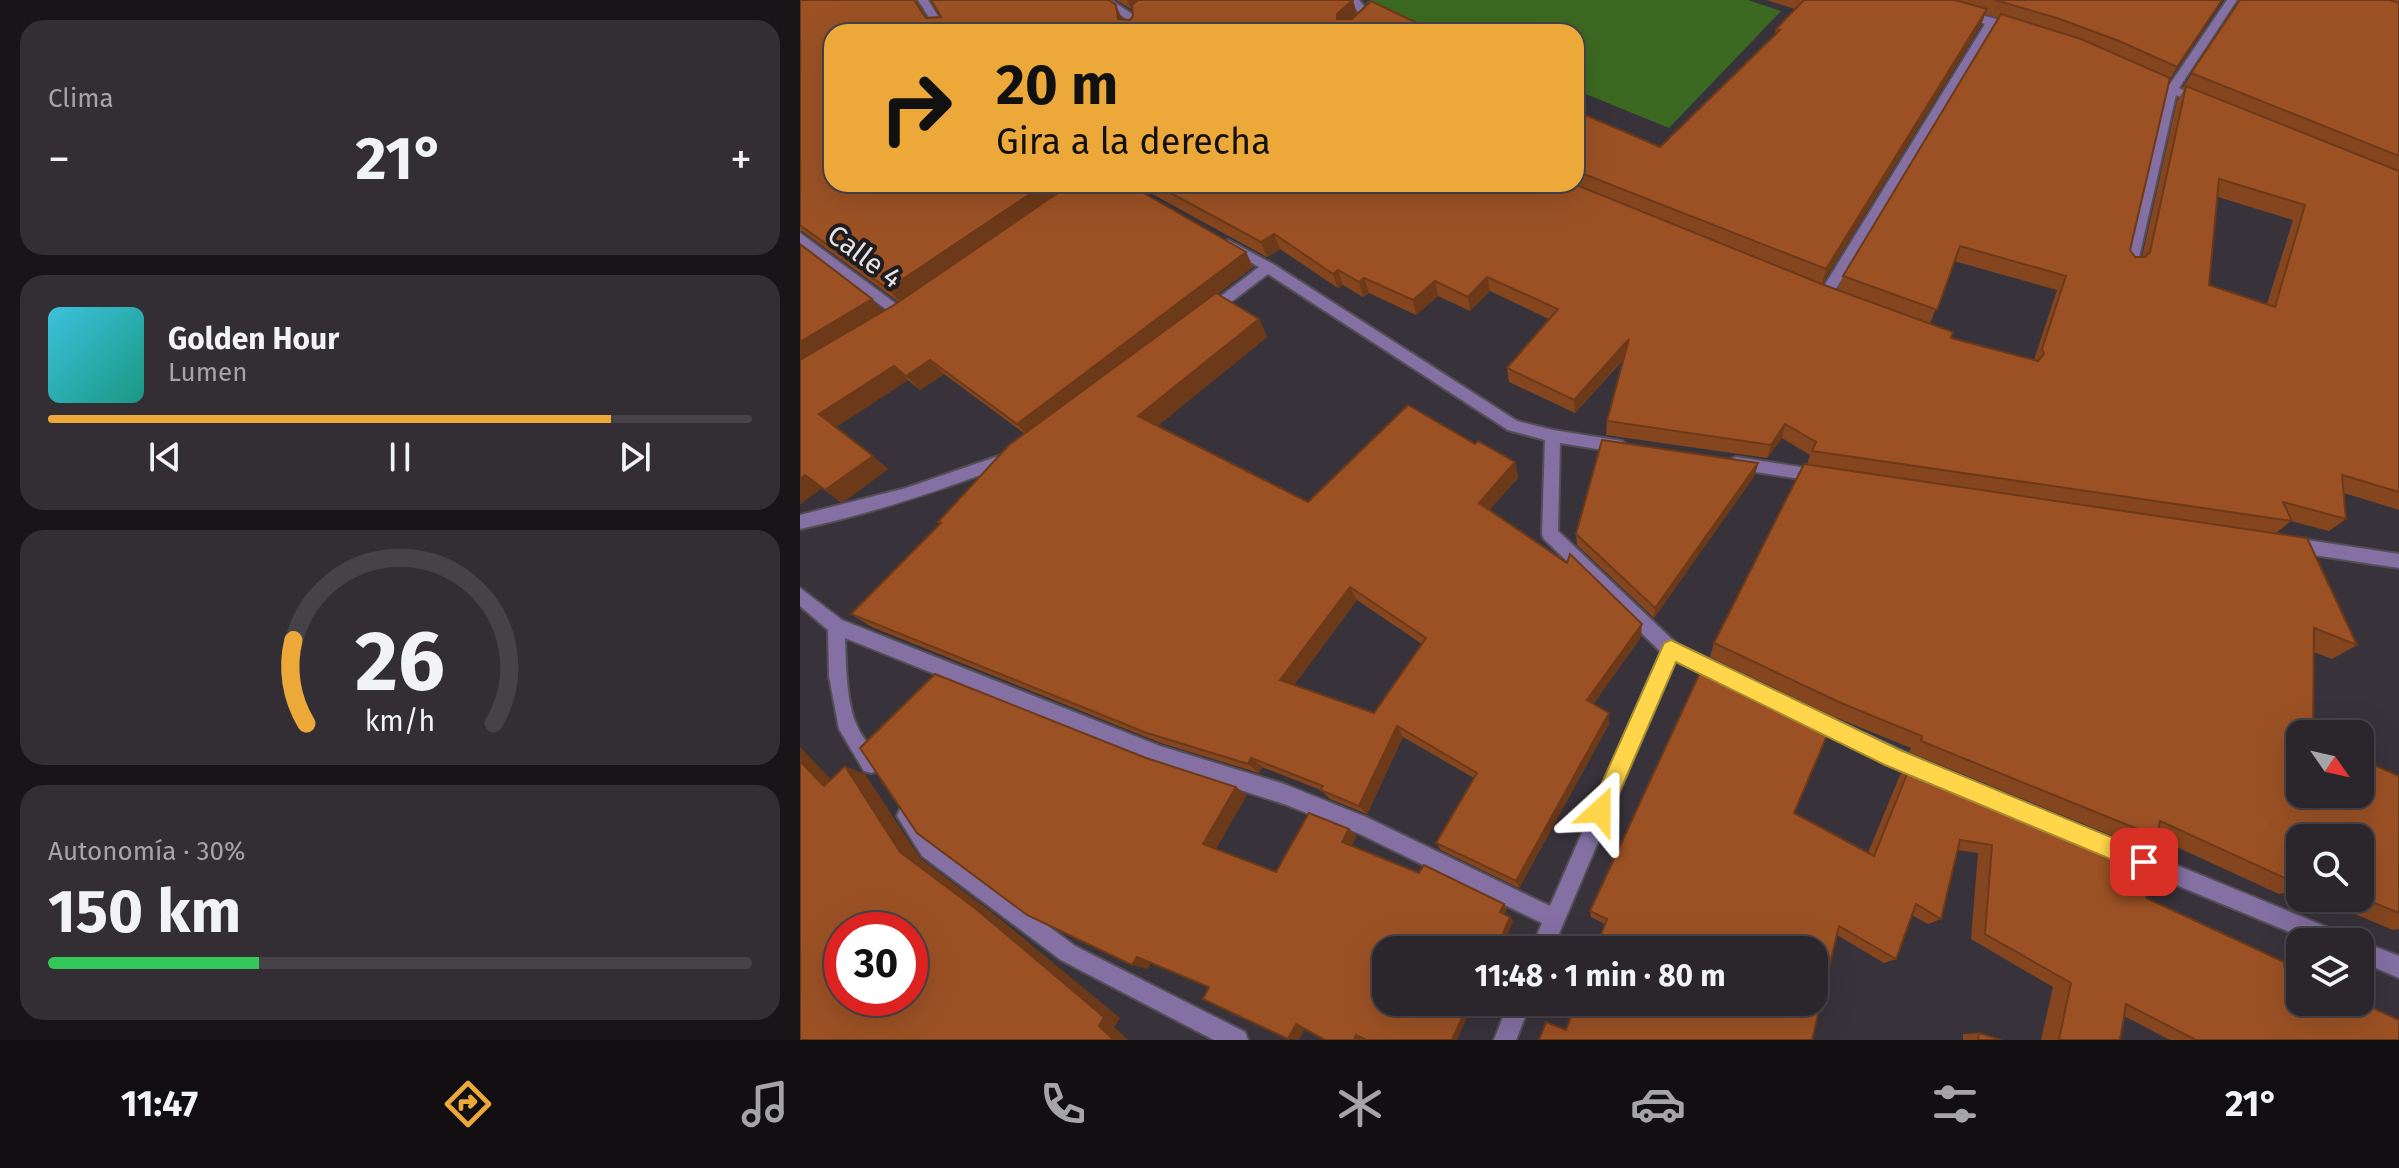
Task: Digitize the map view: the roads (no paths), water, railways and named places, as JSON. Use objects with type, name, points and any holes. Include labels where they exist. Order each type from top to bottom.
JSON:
[{"type":"street","points":[[923,0],[938,24]]},
{"type":"street","points":[[1104,0],[1131,18]]},
{"type":"street","points":[[1354,0],[1367,16],[1358,24]]},
{"type":"street","points":[[2130,266],[2171,91],[2232,0]]},
{"type":"street","points":[[1131,18],[1142,9]]},
{"type":"street","points":[[1953,10],[2022,32]]},
{"type":"street","points":[[1131,18],[1131,24]]},
{"type":"street","points":[[1826,294],[1992,21]]},
{"type":"street","points":[[2142,75],[2171,91],[2212,107]]},
{"type":"street","name":"Calle 4","points":[[800,237],[895,318],[914,305]]},
{"type":"street","points":[[1214,237],[1268,267],[1513,426],[1553,436],[1632,448]]},
{"type":"street","points":[[1195,322],[1268,267]]},
{"type":"street","points":[[1812,288],[1841,299]]},
{"type":"street","points":[[1553,436],[1550,534],[1671,650],[1740,684]]},
{"type":"street","points":[[800,522],[840,514],[933,487],[1026,452]]},
{"type":"street","points":[[1726,462],[1835,478]]},
{"type":"street","points":[[2274,542],[2399,561]]},
{"type":"street","points":[[800,596],[836,626],[1160,755],[1298,799],[1366,827],[1553,918]]},
{"type":"street","points":[[836,626],[838,676],[848,729],[880,777]]},
{"type":"street","points":[[1546,936],[1671,650]]},
{"type":"street","points":[[1795,711],[1950,782]]},
{"type":"street","points":[[897,801],[929,849],[1068,953],[1237,1040]]},
{"type":"street","points":[[2123,853],[2305,928]]},
{"type":"street","points":[[2374,957],[2399,967]]},
{"type":"street","points":[[1505,1040],[1514,1016]]}]
